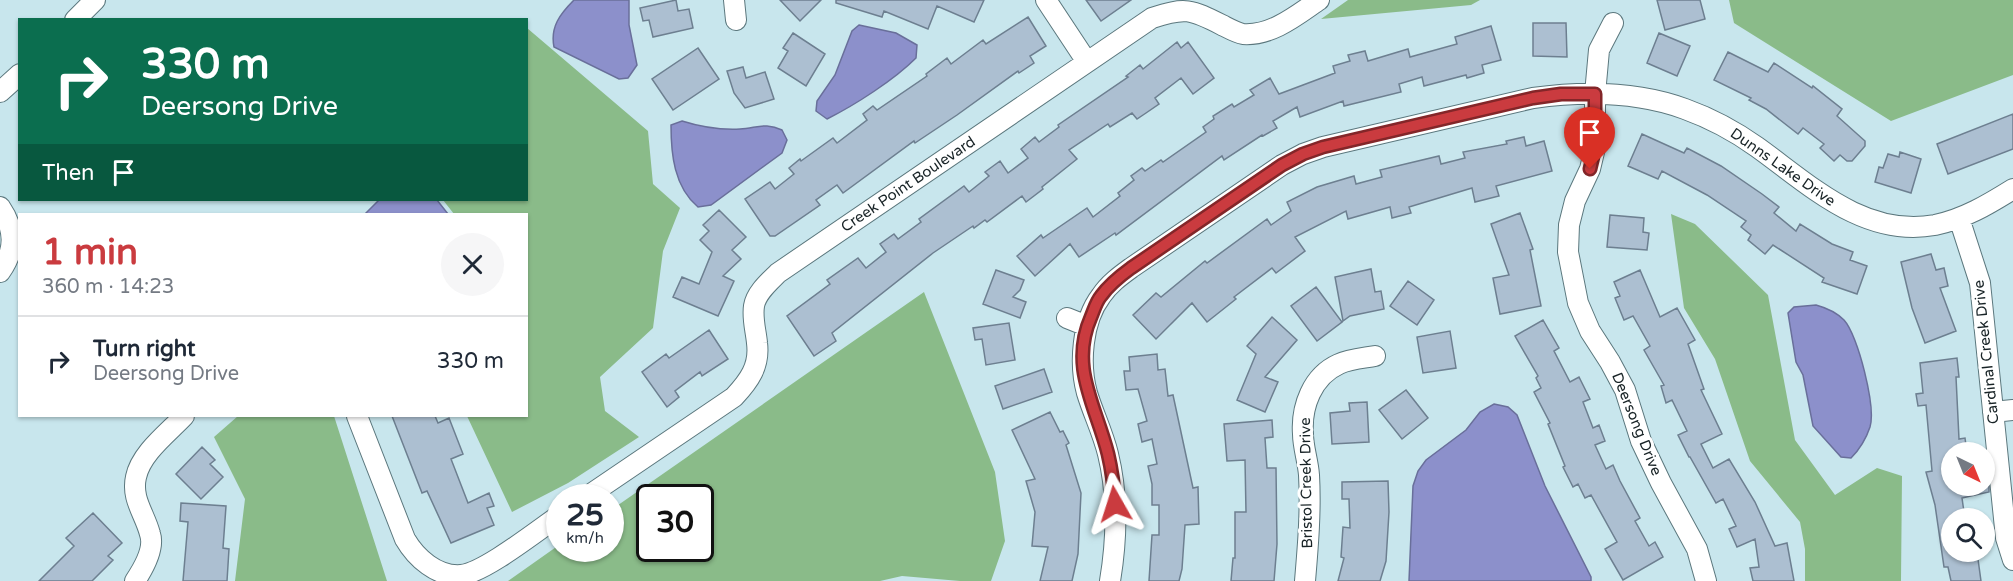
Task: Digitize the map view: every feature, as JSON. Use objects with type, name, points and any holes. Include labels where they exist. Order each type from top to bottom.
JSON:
[{"type":"street","points":[[77,18],[95,0]]},
{"type":"street","points":[[734,0],[736,20]]},
{"type":"street","points":[[1046,0],[1087,62]]},
{"type":"street","name":"Creek Point Boulevard","points":[[606,484],[734,397],[748,382],[756,365],[758,345],[753,321],[754,304],[764,286],[778,273],[1087,62],[1152,18],[1176,10],[1198,12],[1243,34],[1266,31],[1285,23],[1318,0]]},
{"type":"street","name":"Deersong Drive","points":[[1613,23],[1599,50],[1595,94],[1595,148],[1590,169],[1575,201],[1569,225],[1568,252],[1578,303],[1590,331],[1625,390],[1641,441],[1697,549],[1706,581]]},
{"type":"street","points":[[0,93],[18,76]]},
{"type":"street","name":"Dunns Lake Drive","points":[[1110,581],[1116,524],[1114,484],[1108,453],[1087,391],[1082,357],[1087,326],[1100,297],[1113,282],[1131,268],[1282,165],[1303,154],[1323,147],[1533,98],[1561,94],[1623,94],[1687,109],[1729,129],[1843,209],[1870,220],[1901,226],[1934,225],[1982,208],[2013,189]]},
{"type":"street","points":[[0,207],[11,229],[12,249],[0,272]]},
{"type":"street","name":"Cardinal Creek Drive","points":[[1959,218],[1980,283],[2006,538],[2013,560]]},
{"type":"street","points":[[1067,318],[1087,326]]},
{"type":"street","name":"Bristol Creek Drive","points":[[1305,581],[1309,538],[1309,484],[1303,435],[1303,413],[1310,392],[1322,376],[1338,364],[1375,356]]},
{"type":"street","points":[[1993,412],[2013,410]]},
{"type":"street","points":[[135,581],[148,558],[151,536],[134,492],[136,474],[149,452],[183,417]]},
{"type":"street","points":[[357,417],[405,539],[414,554],[429,566],[444,573],[460,575],[480,570],[546,525]]},
{"type":"green space","points":[[1348,0],[1480,0],[1471,5],[1321,19]]},
{"type":"green space","points":[[1729,0],[2013,0],[2013,75],[1891,121],[1734,23]]},
{"type":"green space","points":[[528,29],[648,131],[653,184],[680,208],[663,251],[653,328],[600,377],[605,411],[639,437],[566,484],[546,484],[546,494],[512,512],[467,417],[528,417],[528,213],[453,213],[444,201],[528,201]]},
{"type":"green space","points":[[1671,214],[1695,224],[1768,295],[1795,440],[1835,495],[1877,468],[1902,476],[1901,581],[1805,581],[1805,549],[1800,522],[1750,461],[1715,359],[1684,308]]},
{"type":"green space","points":[[924,292],[995,472],[1005,541],[991,581],[902,576],[880,581],[508,581],[546,554],[546,562],[624,562],[624,501],[636,493],[636,562],[714,562],[714,484],[648,484]]},
{"type":"green space","points":[[237,417],[334,417],[387,581],[235,581],[245,499],[214,437]]},
{"type":"water","points":[[574,0],[629,0],[629,25],[637,65],[628,78],[619,79],[554,47],[553,33],[557,21]]},
{"type":"water","points":[[859,25],[896,33],[917,45],[916,58],[874,91],[827,119],[816,111],[817,101],[835,75],[852,31]]},
{"type":"water","points":[[682,121],[725,129],[771,126],[782,130],[787,140],[782,153],[711,205],[698,207],[684,190],[673,158],[671,125]]},
{"type":"water","points":[[378,201],[438,201],[447,213],[366,213]]},
{"type":"water","points":[[1816,305],[1844,320],[1855,340],[1868,388],[1870,427],[1867,436],[1851,458],[1841,457],[1813,426],[1803,375],[1796,362],[1788,313],[1794,307]]},
{"type":"water","points":[[1494,404],[1508,407],[1517,415],[1545,486],[1591,581],[1409,581],[1413,486],[1418,471],[1426,460],[1466,430],[1480,412]]},
{"type":"building","points":[[676,0],[678,11],[689,9],[693,28],[653,37],[649,20],[643,21],[640,8]]},
{"type":"building","points":[[780,0],[821,0],[800,21]]},
{"type":"building","points":[[836,0],[984,0],[974,22],[937,6],[928,29],[884,11],[882,17],[836,3]]},
{"type":"building","points":[[1086,0],[1131,0],[1101,21]]},
{"type":"building","points":[[1657,0],[1700,0],[1705,19],[1665,30]]},
{"type":"building","points":[[1028,17],[1046,46],[1030,56],[1034,63],[1019,73],[1018,71],[915,143],[914,141],[843,193],[837,185],[816,200],[820,205],[775,236],[770,236],[745,199],[770,182],[775,189],[794,174],[789,168],[800,159],[801,161],[833,138],[837,143],[867,120],[863,114],[873,106],[877,110],[927,76],[926,74],[947,58],[951,64],[983,40],[986,44]]},
{"type":"building","points":[[1533,23],[1566,23],[1567,57],[1533,56]]},
{"type":"building","points":[[1491,26],[1501,60],[1482,65],[1484,73],[1467,78],[1466,75],[1424,86],[1422,77],[1399,84],[1401,92],[1344,106],[1343,101],[1300,117],[1297,107],[1273,121],[1277,128],[1224,160],[1222,156],[1116,235],[1115,233],[1079,257],[1070,244],[1035,276],[1017,256],[1041,235],[1043,238],[1087,208],[1093,217],[1120,196],[1118,193],[1134,180],[1131,176],[1142,168],[1145,171],[1161,160],[1163,162],[1206,132],[1203,127],[1214,119],[1213,116],[1232,104],[1234,107],[1254,95],[1250,90],[1270,78],[1279,94],[1335,73],[1333,66],[1350,61],[1348,55],[1365,51],[1368,61],[1408,49],[1410,57],[1457,44],[1455,37]]},
{"type":"building","points":[[793,33],[825,54],[806,86],[778,68],[788,51],[783,48]]},
{"type":"building","points":[[1659,33],[1690,46],[1677,76],[1647,63]]},
{"type":"building","points":[[1177,42],[1181,48],[1188,42],[1214,78],[1193,94],[1181,78],[1155,98],[1159,104],[1137,119],[1132,113],[1110,127],[1108,124],[1069,150],[1077,159],[1042,187],[1043,189],[1026,202],[1022,196],[987,222],[985,220],[974,228],[973,226],[933,253],[832,333],[836,341],[814,356],[787,316],[830,284],[827,280],[858,258],[866,268],[886,252],[880,244],[894,234],[898,239],[921,222],[919,219],[964,186],[969,192],[989,176],[985,172],[1000,161],[1008,173],[1028,158],[1021,149],[1035,137],[1039,142],[1059,127],[1058,125],[1128,77],[1126,76],[1140,65],[1143,69]]},
{"type":"building","points":[[698,48],[719,79],[673,110],[652,79]]},
{"type":"building","points":[[1728,52],[1768,72],[1774,63],[1812,88],[1813,86],[1842,109],[1837,116],[1865,141],[1865,146],[1852,161],[1847,161],[1840,155],[1834,161],[1820,148],[1824,144],[1803,128],[1798,134],[1766,109],[1749,100],[1751,98],[1714,80]]},
{"type":"building","points":[[743,67],[746,78],[765,72],[774,99],[745,108],[734,93],[727,71]]},
{"type":"building","points":[[2013,114],[2013,149],[1948,174],[1937,144]]},
{"type":"building","points":[[1642,134],[1684,153],[1687,148],[1721,166],[1779,207],[1774,213],[1796,231],[1800,224],[1832,244],[1853,252],[1850,260],[1867,266],[1857,294],[1822,282],[1824,278],[1773,245],[1765,254],[1748,240],[1751,235],[1741,227],[1746,221],[1707,195],[1662,171],[1658,179],[1628,166]]},
{"type":"building","points":[[1524,137],[1526,146],[1544,141],[1552,171],[1496,186],[1499,196],[1475,202],[1472,188],[1409,207],[1411,213],[1392,218],[1390,207],[1348,219],[1346,211],[1295,237],[1305,251],[1276,273],[1272,268],[1234,297],[1236,299],[1207,322],[1192,303],[1156,339],[1133,315],[1156,293],[1161,297],[1205,261],[1207,263],[1267,219],[1271,225],[1291,211],[1287,202],[1317,187],[1354,176],[1356,184],[1382,177],[1380,170],[1439,156],[1441,164],[1465,158],[1463,152],[1507,144],[1506,141]]},
{"type":"building","points":[[1900,152],[1921,159],[1911,193],[1875,182],[1879,167],[1883,168],[1888,154],[1899,157]]},
{"type":"building","points":[[719,210],[746,237],[732,250],[741,259],[723,276],[734,281],[718,316],[673,297],[682,277],[699,284],[712,252],[700,240],[709,231],[703,225]]},
{"type":"building","points":[[1520,213],[1533,249],[1530,250],[1541,306],[1500,314],[1493,278],[1509,275],[1491,224]]},
{"type":"building","points":[[1610,215],[1644,218],[1643,232],[1649,233],[1647,250],[1607,247]]},
{"type":"building","points":[[1931,254],[1936,270],[1944,268],[1948,286],[1940,288],[1956,331],[1925,343],[1912,308],[1901,262]]},
{"type":"building","points":[[1371,269],[1375,292],[1381,291],[1384,309],[1350,316],[1343,321],[1335,277]]},
{"type":"building","points":[[996,270],[1024,280],[1020,290],[1013,297],[1026,302],[1020,318],[983,304]]},
{"type":"building","points":[[1640,270],[1660,317],[1677,308],[1695,340],[1688,344],[1704,389],[1701,390],[1722,434],[1701,444],[1713,468],[1729,459],[1755,502],[1775,546],[1787,543],[1794,581],[1753,581],[1750,568],[1759,567],[1755,539],[1737,547],[1729,529],[1736,526],[1723,499],[1716,503],[1678,435],[1687,431],[1672,400],[1666,403],[1661,386],[1664,385],[1644,350],[1650,346],[1633,316],[1624,320],[1615,298],[1620,296],[1614,282]]},
{"type":"building","points":[[1408,281],[1434,300],[1417,325],[1390,306]]},
{"type":"building","points":[[1316,287],[1342,322],[1317,341],[1291,306]]},
{"type":"building","points":[[1272,317],[1297,340],[1265,377],[1278,382],[1265,412],[1237,400],[1256,354],[1247,346]]},
{"type":"building","points":[[1543,320],[1559,348],[1554,351],[1570,382],[1579,377],[1590,399],[1583,402],[1593,428],[1599,425],[1605,441],[1595,445],[1606,469],[1613,465],[1640,518],[1635,521],[1649,546],[1655,542],[1663,557],[1623,580],[1605,549],[1617,542],[1591,495],[1585,498],[1578,484],[1573,487],[1563,467],[1565,466],[1548,424],[1550,423],[1534,392],[1541,388],[1536,378],[1538,376],[1515,336]]},
{"type":"building","points":[[1009,323],[1015,360],[986,365],[982,339],[975,340],[973,328]]},
{"type":"building","points":[[709,330],[728,359],[702,376],[700,372],[675,391],[679,397],[667,407],[642,372],[666,354],[669,358]]},
{"type":"building","points":[[1450,331],[1456,368],[1423,373],[1417,337]]},
{"type":"building","points":[[1157,354],[1158,370],[1165,369],[1168,396],[1173,395],[1193,488],[1198,487],[1199,524],[1185,525],[1179,581],[1149,581],[1152,535],[1159,535],[1159,505],[1152,505],[1152,484],[1148,466],[1157,464],[1152,439],[1142,442],[1138,424],[1147,421],[1138,389],[1126,390],[1124,371],[1130,371],[1129,357]]},
{"type":"building","points":[[1957,358],[1959,439],[1965,438],[1966,442],[1941,442],[1941,496],[1971,496],[1962,498],[1963,508],[1941,508],[1941,546],[1935,505],[1926,472],[1932,471],[1926,405],[1918,406],[1916,394],[1923,393],[1920,363]]},
{"type":"building","points":[[1044,369],[1052,392],[1003,409],[995,386]]},
{"type":"building","points":[[1406,390],[1428,418],[1402,439],[1379,410]]},
{"type":"building","points":[[1367,402],[1369,442],[1332,444],[1330,413],[1350,411],[1349,403]]},
{"type":"building","points":[[1050,412],[1060,432],[1063,431],[1069,443],[1066,445],[1081,493],[1078,554],[1072,581],[1040,581],[1048,547],[1032,546],[1035,512],[1026,481],[1035,479],[1012,430]]},
{"type":"building","points":[[392,417],[435,417],[438,423],[449,418],[463,454],[451,459],[468,503],[489,493],[494,506],[487,508],[494,525],[451,543],[427,491],[422,493]]},
{"type":"building","points":[[1272,420],[1273,437],[1265,438],[1267,468],[1276,468],[1277,544],[1274,581],[1231,581],[1233,558],[1235,558],[1235,512],[1246,512],[1245,460],[1227,461],[1224,424]]},
{"type":"building","points":[[202,447],[215,460],[210,464],[223,477],[201,499],[176,474]]},
{"type":"building","points":[[1388,481],[1386,561],[1380,581],[1338,581],[1344,558],[1341,557],[1343,527],[1350,528],[1349,499],[1342,499],[1342,482]]},
{"type":"building","points":[[181,503],[226,506],[223,548],[229,549],[227,581],[183,581],[188,522],[180,521]]},
{"type":"building","points":[[93,513],[122,543],[108,556],[113,560],[92,581],[39,581],[74,546],[66,538]]},
{"type":"building","points":[[1943,562],[1978,562],[1981,581],[1951,581],[1948,567],[1944,567]]},
{"type":"route","points":[[1115,504],[1108,453],[1087,391],[1082,357],[1087,326],[1100,297],[1113,282],[1131,268],[1282,165],[1303,154],[1323,147],[1533,98],[1561,94],[1595,94],[1595,148],[1590,169]]}]
